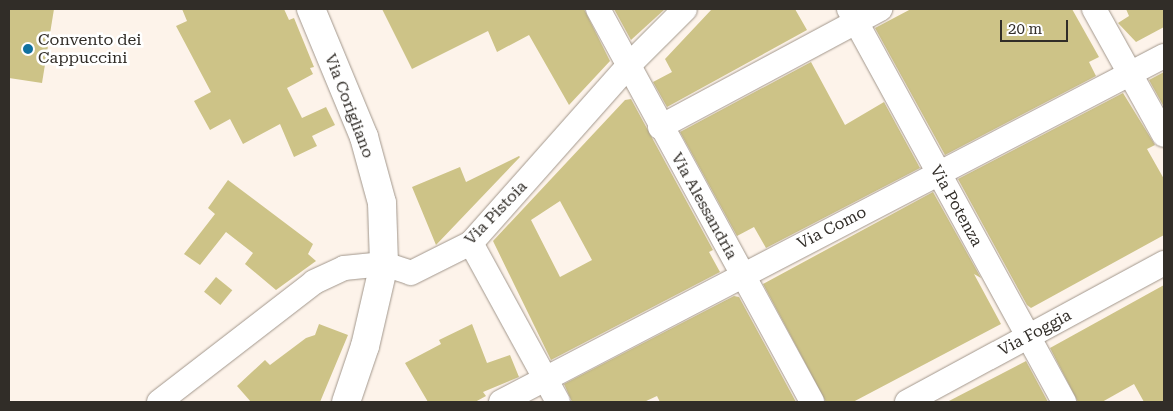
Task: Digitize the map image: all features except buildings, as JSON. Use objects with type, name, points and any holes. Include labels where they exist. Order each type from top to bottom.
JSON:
[{"type":"street","name":"Via Corigliano","points":[[310,9],[364,136],[382,203],[384,264]]},
{"type":"street","name":"Via Alessandria","points":[[598,9],[660,127],[812,402]]},
{"type":"street","name":"Via Pistoia","points":[[384,264],[411,273],[472,243],[629,65],[685,9]]},
{"type":"street","points":[[660,127],[853,15],[880,9]]},
{"type":"street","points":[[1094,9],[1164,135]]},
{"type":"street","name":"Via Potenza","points":[[853,15],[1064,402]]},
{"type":"street","name":"Via Como","points":[[501,402],[742,274],[1164,56]]},
{"type":"street","points":[[472,243],[558,402]]},
{"type":"street","points":[[159,402],[314,282],[344,268],[384,264],[365,346],[346,402]]},
{"type":"street","name":"Via Foggia","points":[[907,402],[1164,264]]},
{"type":"place","name":"Convento dei Cappuccini","points":[[28,49]]}]
